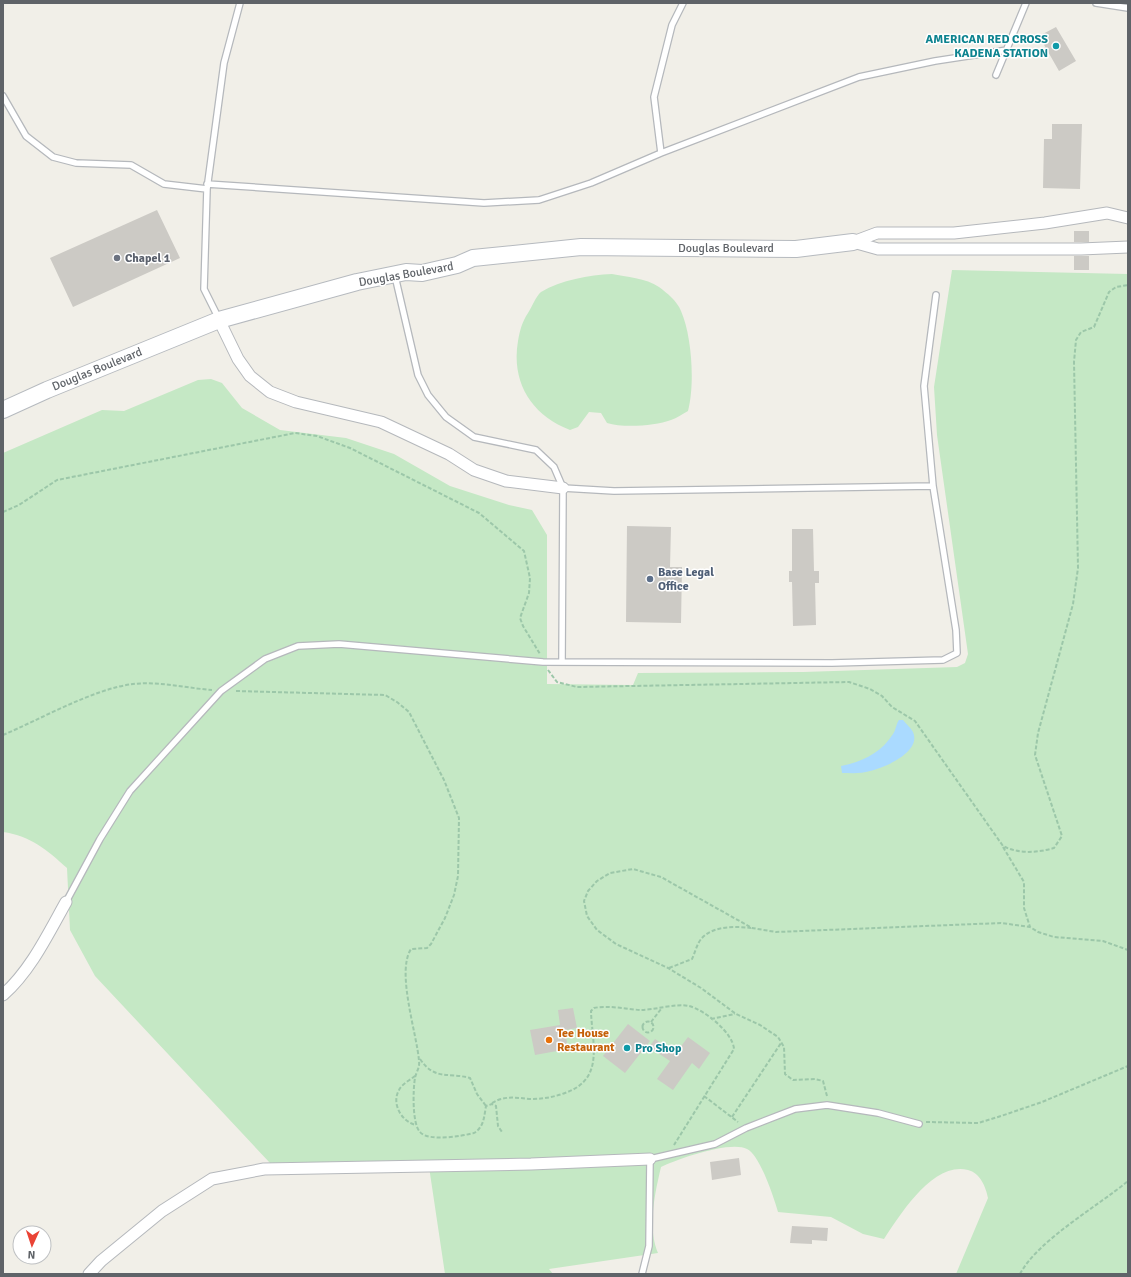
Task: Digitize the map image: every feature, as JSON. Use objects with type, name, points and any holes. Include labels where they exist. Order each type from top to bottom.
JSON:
[{"type":"street","points":[[853,242],[877,233],[961,232],[1045,223],[1107,213],[1128,218]]},
{"type":"street","name":"Douglas Boulevard","points":[[3,410],[46,390],[219,320],[395,274],[406,272],[422,273],[457,265],[473,258],[581,247],[796,249],[853,242]]},
{"type":"street","points":[[853,242],[878,249],[1081,249],[1128,247]]},
{"type":"street","points":[[219,320],[238,359],[250,376],[270,392],[296,402],[381,422],[449,454],[474,470],[506,481],[563,488]]},
{"type":"street","points":[[3,995],[15,984],[42,945],[66,902]]},
{"type":"street","points":[[89,1274],[101,1261],[162,1211],[212,1179],[264,1169],[532,1164],[650,1158]]},
{"type":"lane","points":[[219,320],[204,289],[207,187],[224,63],[240,3]]},
{"type":"lane","points":[[660,153],[654,97],[672,25],[683,3]]},
{"type":"lane","points":[[996,75],[1026,3]]},
{"type":"lane","points":[[1096,3],[1128,8]]},
{"type":"lane","points":[[3,96],[26,136],[53,157],[76,163],[131,165],[164,184],[484,203],[539,200],[591,182],[660,153],[859,77],[935,61],[1007,50]]},
{"type":"lane","points":[[395,274],[418,375],[428,395],[446,417],[474,437],[536,450],[554,467],[563,488],[562,662]]},
{"type":"lane","points":[[66,902],[100,839],[130,791],[221,691],[265,659],[298,646],[339,644],[543,662],[832,662],[943,660],[957,653],[956,630],[933,486],[924,386],[936,295]]},
{"type":"lane","points":[[563,488],[614,491],[933,486]]},
{"type":"lane","points":[[642,1274],[649,1246],[650,1158],[715,1144],[746,1128],[795,1109],[827,1105],[878,1113],[919,1124]]},
{"type":"path","points":[[1003,846],[1012,851],[1041,852],[1054,848],[1062,836],[1035,755],[1038,733],[1073,604],[1078,568],[1074,362],[1076,340],[1081,332],[1094,326],[1109,292],[1116,287],[1128,285]]},
{"type":"path","points":[[3,512],[19,505],[57,480],[295,433],[317,436],[350,448],[479,513],[524,551],[530,578],[528,593],[520,618],[543,662],[557,682],[577,687],[849,682],[870,689],[882,696],[892,707],[915,722],[1003,846],[1024,882],[1024,908],[1030,927]]},
{"type":"path","points":[[3,735],[100,692],[132,684],[165,683],[221,691],[385,695],[397,702],[409,712],[420,731],[455,805],[459,818],[460,832],[458,876],[454,895],[445,918],[431,944],[427,948],[411,949],[408,953],[406,965],[408,993],[420,1066],[415,1076],[413,1090],[416,1125],[420,1132],[428,1137],[474,1133],[478,1130],[484,1120],[486,1106],[477,1094],[470,1078],[441,1076],[433,1073],[419,1058]]},
{"type":"path","points":[[752,928],[660,877],[633,869],[610,873],[597,881],[588,890],[584,901],[587,916],[597,930],[616,944],[668,968],[701,988],[736,1014],[760,1025],[778,1037],[784,1047],[784,1074],[793,1080],[815,1079],[823,1081],[827,1092],[827,1105]]},
{"type":"path","points":[[668,968],[692,959],[701,939],[710,932],[737,926],[776,932],[1001,923],[1030,927],[1038,932],[1054,937],[1103,941],[1128,950]]},
{"type":"path","points":[[486,1106],[503,1098],[550,1098],[570,1091],[584,1082],[591,1070],[594,1055],[591,1011],[594,1008],[661,1009],[676,1006],[690,1006],[711,1019],[728,1033],[734,1044],[734,1049],[668,1154]]},
{"type":"path","points":[[652,1022],[646,1021],[643,1023],[642,1027],[644,1031],[650,1032],[653,1030],[652,1022],[661,1009]]},
{"type":"path","points":[[711,1019],[736,1014]]},
{"type":"path","points":[[732,1118],[782,1043]]},
{"type":"path","points":[[919,1124],[929,1121],[978,1123],[1048,1099],[1128,1066]]},
{"type":"path","points":[[415,1076],[399,1090],[397,1107],[405,1119],[416,1125]]},
{"type":"path","points":[[704,1096],[746,1128]]},
{"type":"path","points":[[492,1104],[496,1106],[498,1126],[502,1132]]},
{"type":"path","points":[[1020,1274],[1026,1262],[1047,1243],[1128,1181]]},
{"type":"green space","points":[[952,270],[1128,274],[1128,1274],[956,1274],[988,1198],[982,1181],[976,1174],[968,1170],[955,1169],[942,1174],[930,1182],[908,1204],[884,1239],[863,1234],[831,1217],[778,1212],[766,1178],[757,1159],[747,1149],[729,1147],[704,1152],[661,1167],[653,1210],[653,1232],[658,1253],[549,1269],[553,1274],[445,1274],[428,1160],[270,1163],[95,976],[70,930],[67,868],[52,855],[30,840],[3,832],[3,453],[102,410],[124,411],[198,380],[211,379],[222,383],[242,408],[280,430],[346,438],[394,454],[450,486],[509,505],[532,510],[547,535],[547,684],[633,685],[638,673],[803,672],[957,667],[965,663],[968,654],[937,435],[934,387]]},
{"type":"green space","points":[[612,274],[654,284],[668,295],[679,307],[685,321],[690,347],[692,375],[688,411],[664,422],[630,426],[607,423],[601,413],[589,412],[578,427],[570,430],[556,424],[544,416],[527,395],[521,383],[517,356],[520,330],[526,316],[541,292],[566,281]]},
{"type":"water","points":[[899,720],[903,720],[913,732],[914,739],[912,746],[907,752],[892,763],[876,769],[863,773],[842,773],[841,766],[864,759],[883,746],[894,732]]},
{"type":"building","name":"AMERICAN RED CROSS KADENA STATION","points":[[1056,27],[1076,61],[1059,71],[1039,36]]},
{"type":"building","points":[[1052,124],[1082,124],[1080,189],[1043,188],[1044,139],[1052,139]]},
{"type":"building","points":[[157,210],[180,258],[73,307],[50,258]]},
{"type":"building","points":[[1074,231],[1089,231],[1089,242],[1074,242]]},
{"type":"building","points":[[1074,256],[1089,256],[1089,270],[1074,270]]},
{"type":"building","points":[[627,526],[671,527],[670,567],[682,567],[681,623],[626,622]]},
{"type":"building","points":[[792,529],[813,529],[814,571],[819,571],[819,583],[815,583],[816,625],[793,626],[792,582],[789,582],[789,571],[792,571]]},
{"type":"building","name":"Tee House Restaurant","points":[[573,1008],[577,1028],[565,1030],[568,1049],[535,1055],[530,1030],[560,1025],[558,1010]]},
{"type":"building","name":"Pro Shop","points":[[628,1024],[650,1041],[625,1073],[603,1056]]},
{"type":"building","points":[[688,1037],[710,1053],[699,1069],[692,1063],[673,1090],[657,1079],[670,1061],[649,1047],[655,1039],[676,1053]]},
{"type":"building","points":[[739,1158],[741,1175],[712,1180],[710,1162]]},
{"type":"building","points":[[792,1226],[828,1228],[827,1241],[812,1240],[812,1244],[790,1243]]},
{"type":"place","name":"AMERICAN RED CROSS KADENA STATION","points":[[1056,46]]},
{"type":"place","name":"Chapel 1","points":[[117,258]]},
{"type":"place","name":"Base Legal Office","points":[[650,579]]},
{"type":"place","name":"Tee House Restaurant","points":[[549,1040]]},
{"type":"place","name":"Pro Shop","points":[[627,1048]]}]
